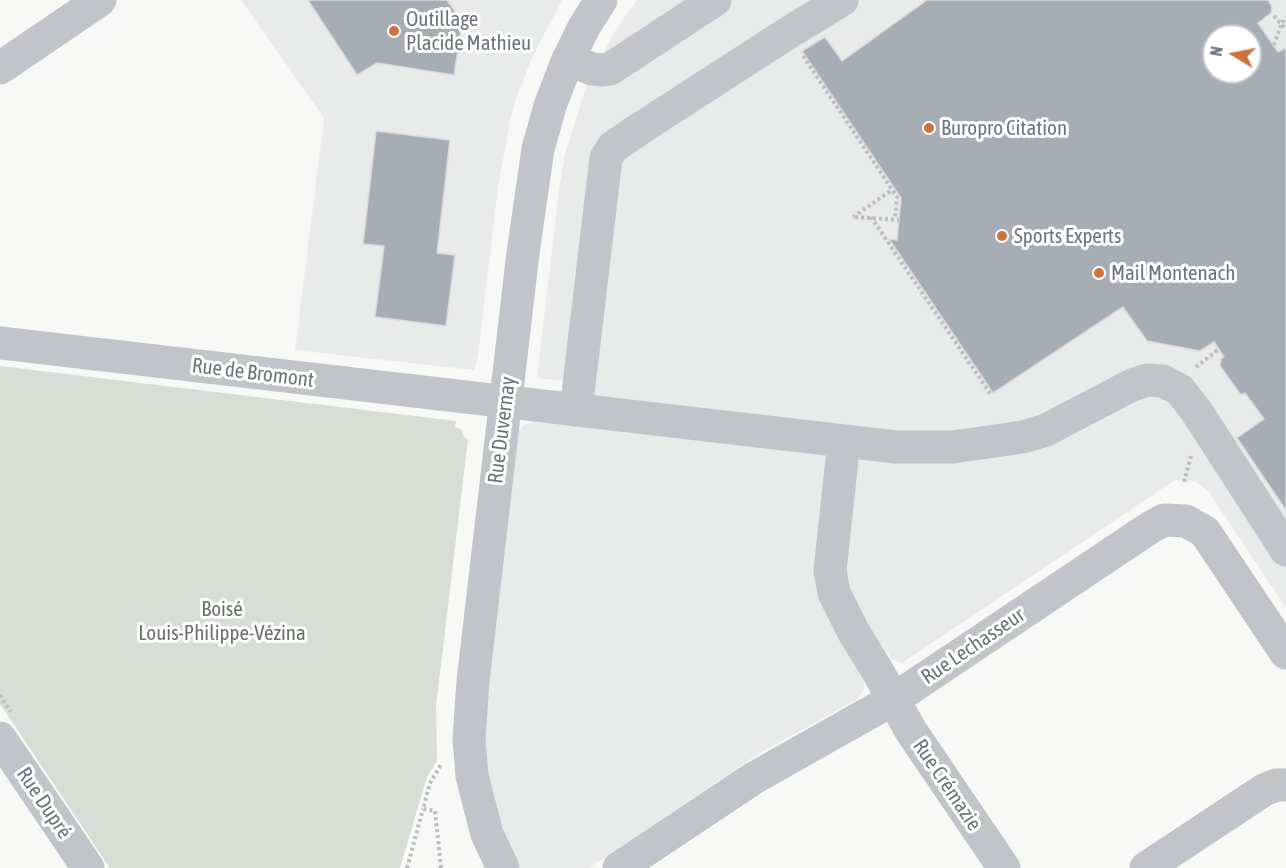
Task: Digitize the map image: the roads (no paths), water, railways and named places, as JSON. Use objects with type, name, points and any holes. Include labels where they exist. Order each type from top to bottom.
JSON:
[{"type":"street","points":[[0,68],[100,0]]},
{"type":"street","points":[[568,59],[592,69],[610,69],[715,0]]},
{"type":"street","points":[[576,410],[606,158],[613,147],[842,0]]},
{"type":"street","name":"Rue Duvernay","points":[[503,868],[481,814],[472,776],[469,739],[473,681],[505,403],[538,149],[549,106],[568,59],[597,2]]},
{"type":"street","name":"Rue de Bromont","points":[[0,343],[896,447],[953,447],[1012,439],[1046,430],[1139,382],[1163,381],[1180,390],[1197,412],[1286,550]]},
{"type":"street","name":"Rue Crémazie","points":[[844,441],[830,572],[834,593],[910,731],[1004,868]]},
{"type":"street","name":"Rue Lechasseur","points":[[634,864],[754,778],[894,699],[1151,526],[1172,519],[1186,521],[1205,532],[1286,653]]},
{"type":"street","name":"Rue Dupré","points":[[0,738],[88,868]]},
{"type":"street","points":[[1146,868],[1264,790],[1276,785],[1286,785]]},
{"type":"place","name":"Outillage Placide Mathieu","points":[[394,31]]},
{"type":"place","name":"Buropro Citation","points":[[929,128]]},
{"type":"place","name":"Sports Experts","points":[[1002,236]]},
{"type":"place","name":"Mail Montenach","points":[[1099,273]]},
{"type":"park label","name":"Boisé Louis-Philippe-Vézina","points":[[222,621]]}]
